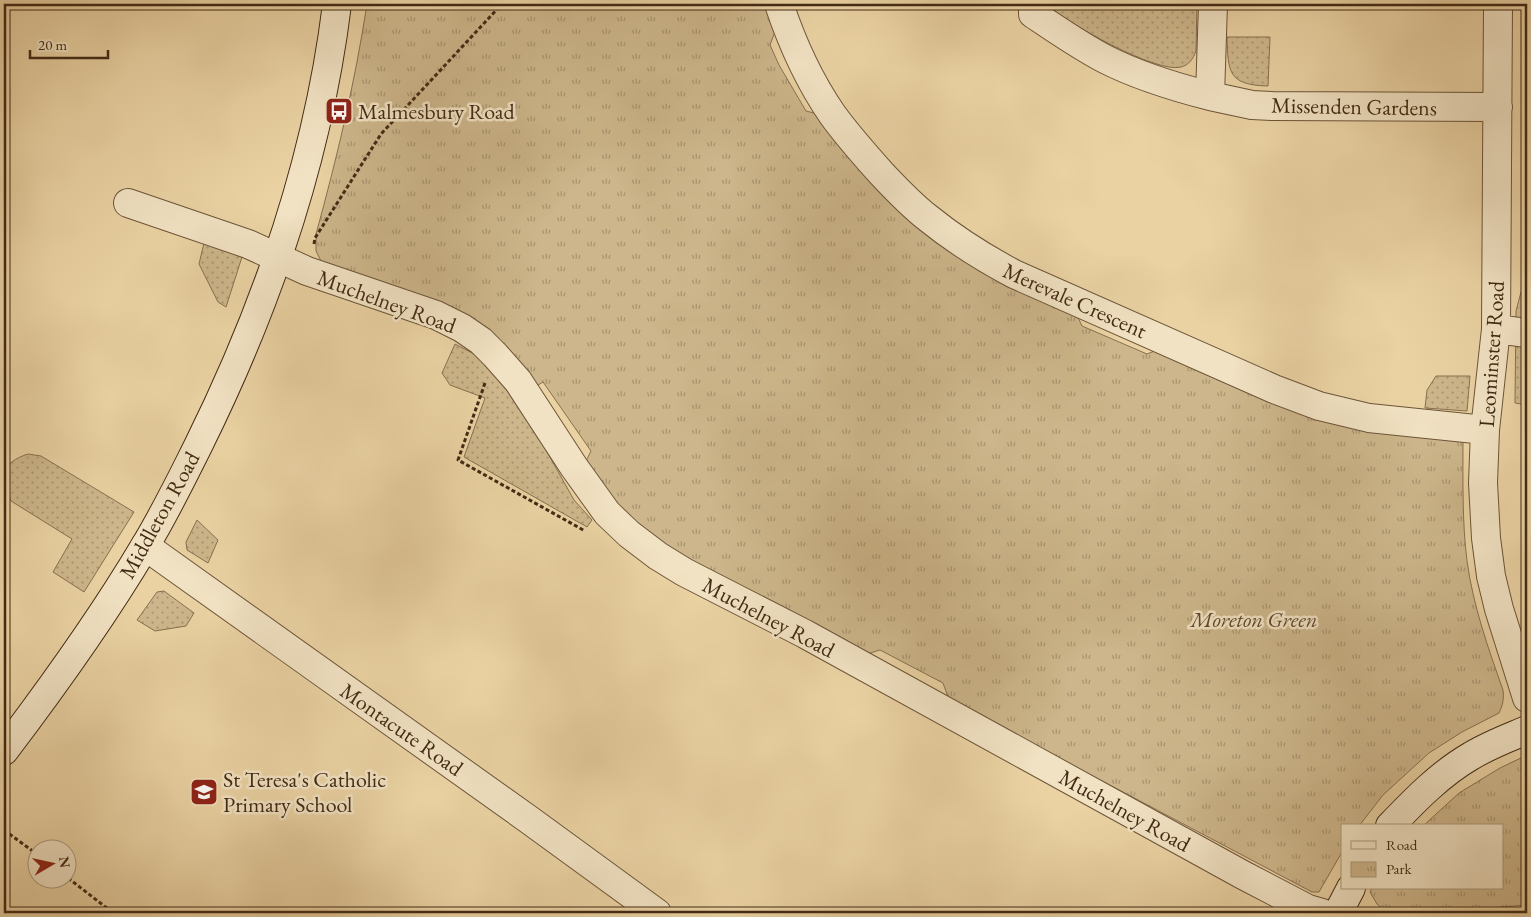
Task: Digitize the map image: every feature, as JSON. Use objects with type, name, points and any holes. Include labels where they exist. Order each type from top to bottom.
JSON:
[{"type":"street","name":"Middleton Road","points":[[4,751],[76,651],[145,546],[179,484],[234,369],[264,298],[278,258],[307,158],[320,103],[337,4]]},
{"type":"street","name":"Merevale Crescent","points":[[779,4],[813,81],[832,113],[862,152],[893,186],[927,218],[980,256],[1014,274],[1107,316],[1274,389],[1319,406],[1369,418],[1485,430]]},
{"type":"street","name":"Missenden Gardens","points":[[1033,4],[1033,14],[1105,59],[1137,73],[1210,96],[1272,106],[1498,107]]},
{"type":"street","points":[[1210,96],[1213,4]]},
{"type":"street","name":"Leominster Road","points":[[1498,4],[1496,329],[1485,430],[1483,483],[1486,538],[1492,576],[1499,609],[1527,698]]},
{"type":"street","points":[[128,203],[248,244],[278,258]]},
{"type":"street","name":"Muchelney Road","points":[[278,258],[307,271],[436,315],[462,328],[481,341],[518,381],[574,467],[607,513],[629,534],[658,556],[684,572],[804,634],[1243,875],[1308,909],[1322,913]]},
{"type":"street","points":[[1496,329],[1527,334]]},
{"type":"street","name":"Montacute Road","points":[[145,546],[657,913]]},
{"type":"street","points":[[1392,824],[1447,772],[1471,756],[1527,730]]},
{"type":"street","points":[[1338,913],[1350,890]]},
{"type":"path","points":[[307,271],[315,238],[381,134],[502,4]]},
{"type":"path","points":[[495,355],[458,460],[589,533],[607,513]]},
{"type":"path","points":[[4,830],[28,848]]},
{"type":"path","points":[[78,886],[112,912]]},
{"type":"green space","name":"Moreton Green","points":[[367,4],[768,4],[776,29],[770,45],[779,65],[806,111],[822,115],[848,150],[1074,309],[1082,326],[1147,354],[1162,348],[1463,440],[1465,546],[1477,610],[1503,690],[1503,701],[1499,713],[1462,732],[1429,753],[1383,795],[1361,824],[1341,824],[1341,854],[1319,892],[1312,892],[949,700],[943,683],[880,650],[864,655],[663,548],[621,515],[583,467],[591,451],[543,382],[535,387],[520,366],[322,263],[316,251],[316,234],[345,120]]},
{"type":"green space","points":[[1047,4],[1197,4],[1196,51],[1194,57],[1181,67],[1169,67],[1152,63],[1091,34]]},
{"type":"green space","points":[[1227,37],[1270,37],[1268,86],[1245,83],[1233,74],[1228,59]]},
{"type":"green space","points":[[204,243],[242,257],[226,307],[218,302],[199,264]]},
{"type":"green space","points":[[1525,277],[1527,277],[1527,405],[1515,403],[1516,311]]},
{"type":"green space","points":[[455,344],[478,356],[509,393],[533,427],[574,500],[592,520],[587,527],[464,457],[485,398],[450,385],[442,373]]},
{"type":"green space","points":[[1436,376],[1470,376],[1467,411],[1425,408],[1427,390]]},
{"type":"green space","points":[[28,454],[41,456],[134,512],[84,592],[53,572],[72,539],[11,501],[6,485],[5,472],[12,462]]},
{"type":"green space","points":[[197,520],[218,540],[208,563],[187,550],[186,542]]},
{"type":"green space","points":[[164,591],[194,613],[186,626],[155,631],[137,620],[157,592]]},
{"type":"green space","points":[[1527,755],[1527,905],[1451,911],[1400,912],[1384,910],[1377,904],[1370,892],[1371,890],[1504,890],[1504,824],[1425,824],[1459,793],[1500,768]]},
{"type":"place","name":"Malmesbury Road","points":[[339,111]]},
{"type":"place","name":"St Teresa's Catholic Primary School","points":[[204,792]]}]
